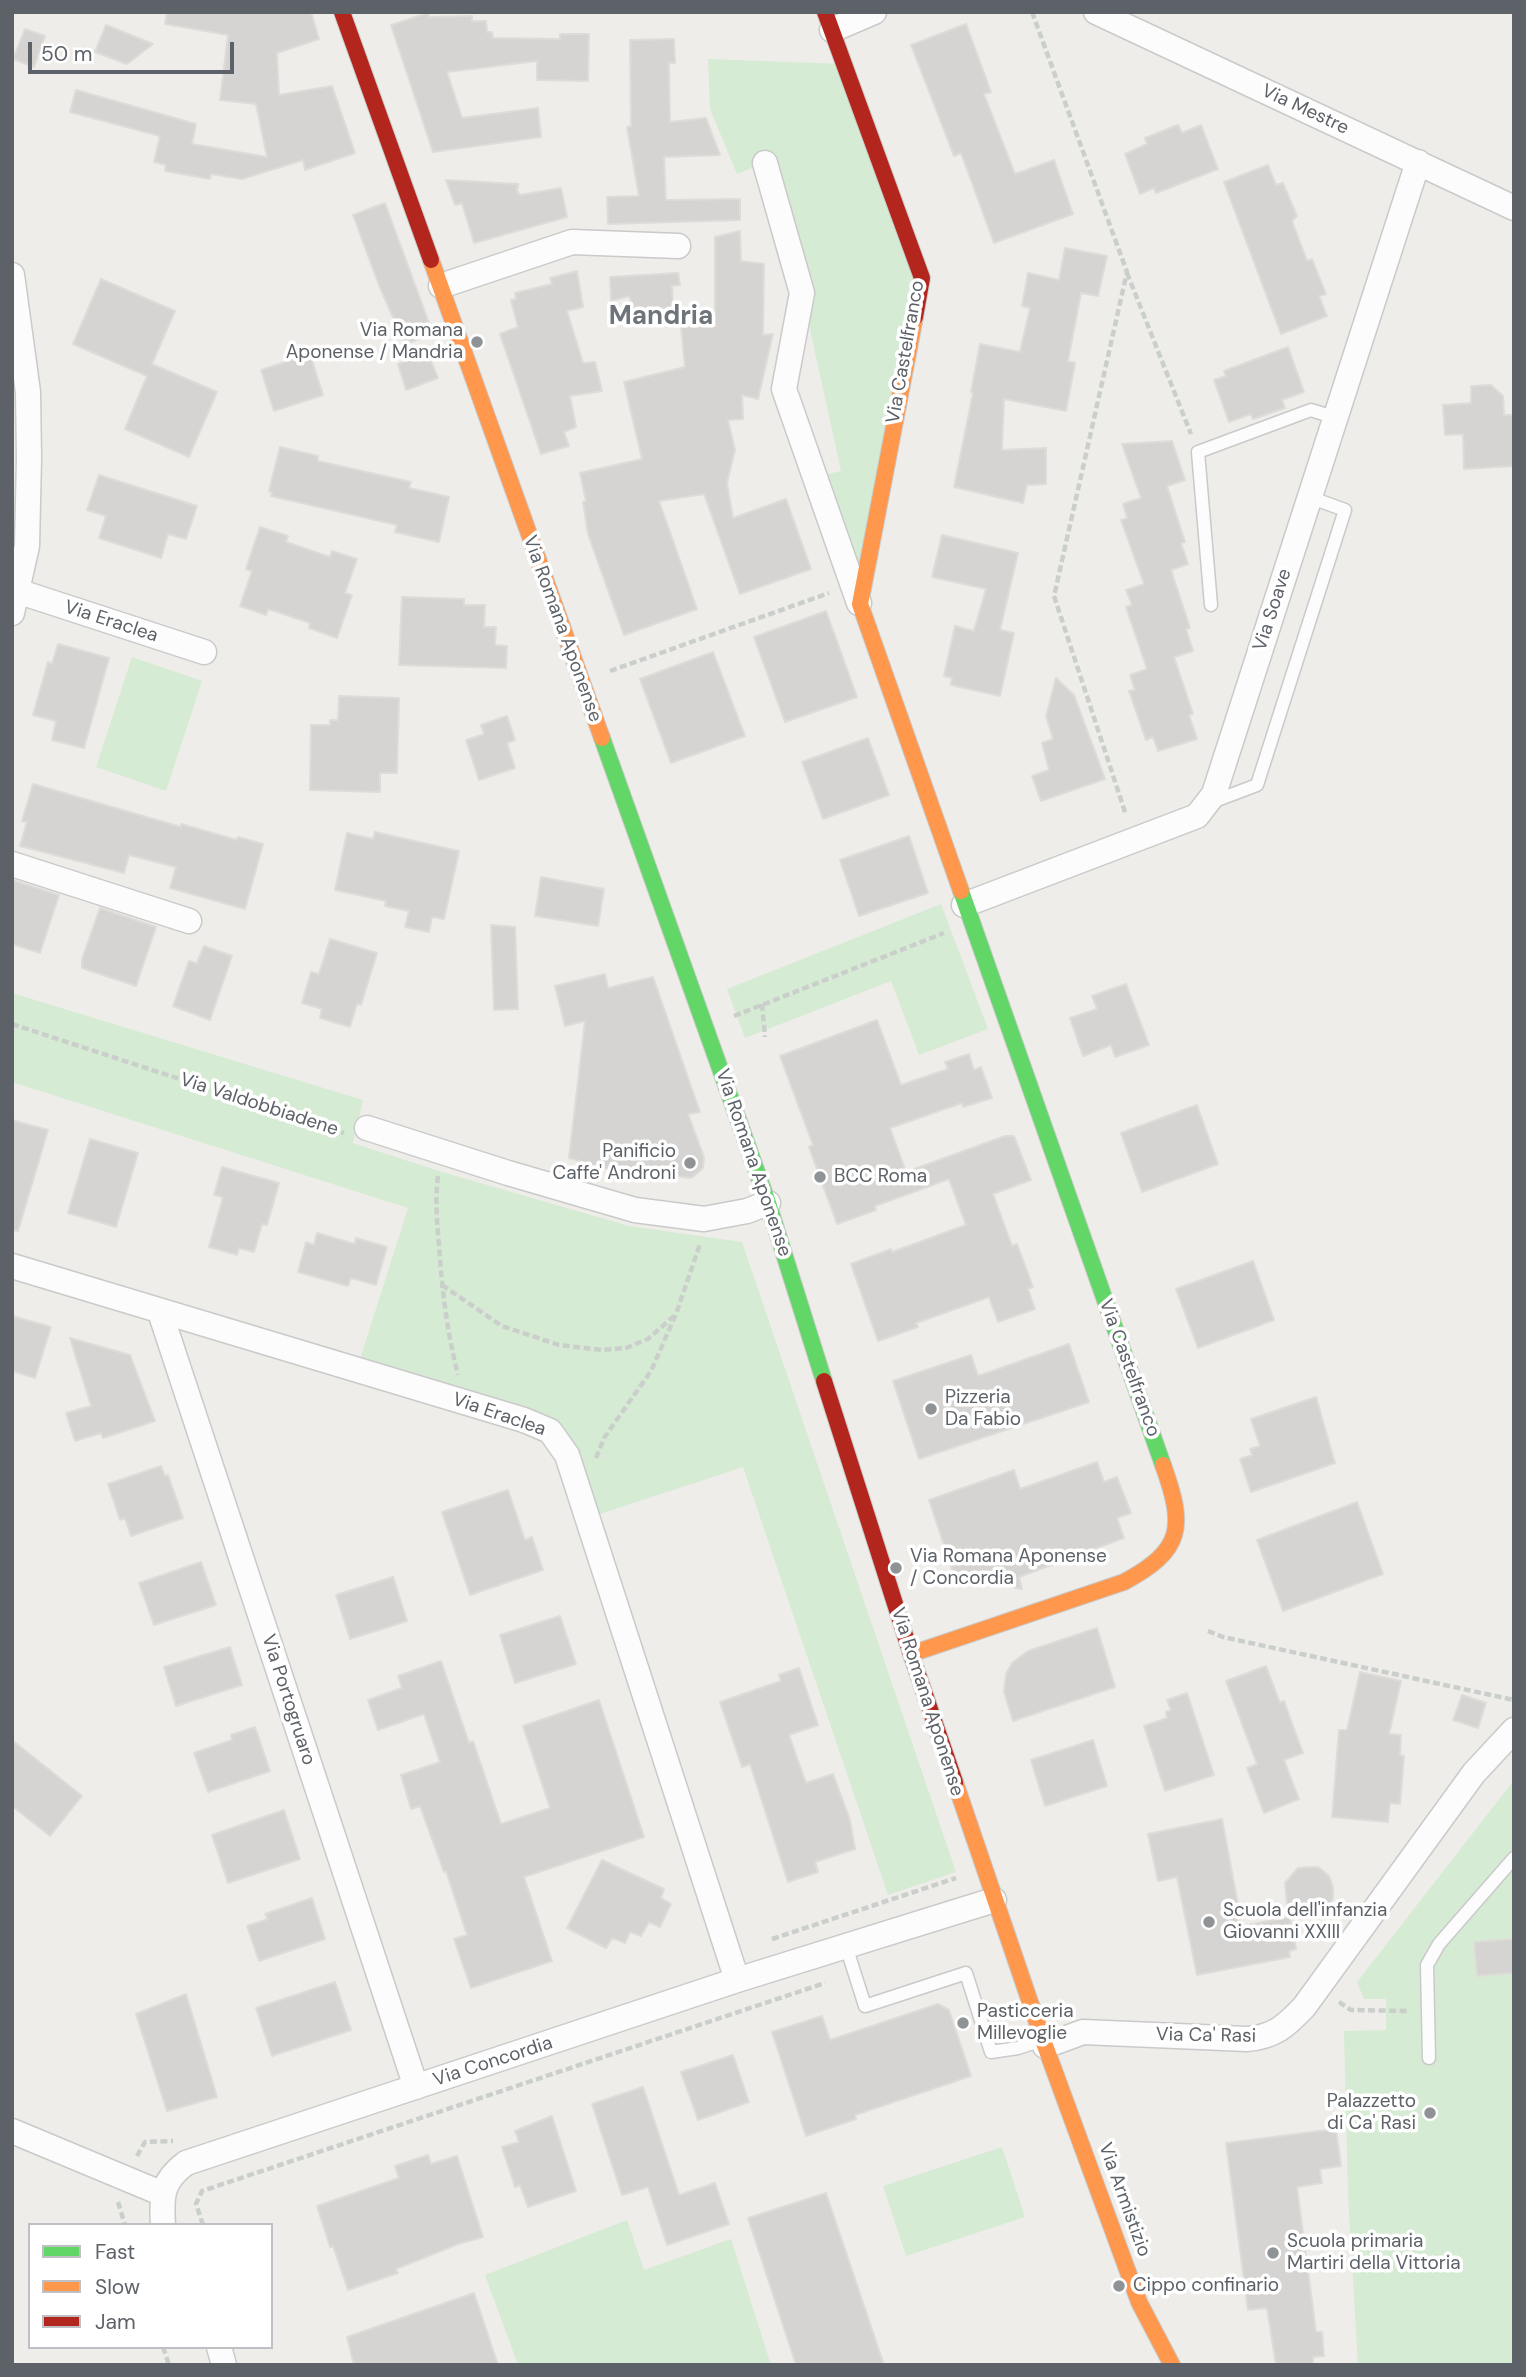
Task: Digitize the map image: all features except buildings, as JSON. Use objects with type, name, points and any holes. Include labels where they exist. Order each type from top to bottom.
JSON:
[{"type":"street","name":"Via Romana Aponense","points":[[342,12],[768,1203],[911,1654],[1044,2043]]},
{"type":"street","name":"Via Castelfranco","points":[[856,594],[922,278],[828,21],[874,12]]},
{"type":"street","name":"Via Mestre","points":[[1096,12],[1514,208]]},
{"type":"street","name":"Via Soave","points":[[967,913],[1197,816],[1214,794],[1418,162]]},
{"type":"street","name":"Via Castelfranco","points":[[765,163],[802,293],[783,389],[1173,1492],[1178,1521],[1171,1550],[1151,1569],[1124,1582],[911,1654]]},
{"type":"street","points":[[441,286],[572,242],[678,246]]},
{"type":"street","name":"Via Eraclea","points":[[12,275],[28,405],[27,546],[15,602],[204,652]]},
{"type":"street","points":[[12,864],[189,921]]},
{"type":"street","name":"Via Valdobbiadene","points":[[358,1131],[635,1210],[704,1219],[747,1211],[768,1203]]},
{"type":"street","name":"Via Eraclea","points":[[12,1266],[524,1420],[550,1431],[567,1455],[737,1980]]},
{"type":"street","name":"Via Portogruaro","points":[[160,1312],[416,2087]]},
{"type":"street","name":"Via Ca' Rasi","points":[[1044,2043],[1083,2032],[1262,2038],[1284,2027],[1304,2007],[1474,1773],[1514,1730]]},
{"type":"street","name":"Via Concordia","points":[[163,2194],[169,2176],[186,2163],[737,1980],[994,1900]]},
{"type":"street","name":"Via Armistizio","points":[[1044,2043],[1139,2302],[1172,2365]]},
{"type":"street","points":[[12,2132],[163,2194],[163,2223]]},
{"type":"lane","points":[[1211,605],[1198,452],[1311,410],[1336,418]]},
{"type":"lane","points":[[1205,805],[1257,785],[1345,510],[1309,497]]},
{"type":"lane","points":[[1429,2058],[1427,1965],[1440,1944],[1514,1858]]},
{"type":"lane","points":[[846,1946],[865,2006],[966,1973],[991,2052],[1044,2043]]},
{"type":"path","points":[[1032,12],[1127,272],[1198,452]]},
{"type":"path","points":[[1127,272],[1055,596],[1135,840]]},
{"type":"path","points":[[601,674],[856,594]]},
{"type":"path","points":[[724,1020],[967,913]]},
{"type":"path","points":[[762,1004],[765,1037]]},
{"type":"path","name":"Via Valdobbiadene","points":[[12,1024],[358,1131]]},
{"type":"path","points":[[439,1171],[436,1196],[442,1285],[448,1335],[465,1402]]},
{"type":"path","points":[[583,1503],[604,1438],[651,1371],[676,1314],[704,1234],[704,1219]]},
{"type":"path","points":[[442,1285],[502,1326],[559,1345],[602,1350],[625,1348],[648,1339],[676,1314]]},
{"type":"path","points":[[1208,1631],[1223,1637],[1514,1700]]},
{"type":"path","points":[[202,2223],[196,2204],[202,2191],[855,1973]]},
{"type":"path","points":[[1317,1989],[1351,2010],[1428,2011]]},
{"type":"green space","points":[[708,59],[844,64],[922,278],[860,604],[815,477],[841,471],[802,293],[764,163],[737,174],[710,109]]},
{"type":"green space","points":[[132,657],[202,681],[166,791],[96,767]]},
{"type":"green space","points":[[941,904],[988,1029],[919,1055],[891,981],[745,1038],[727,989]]},
{"type":"green space","points":[[12,993],[363,1100],[353,1143],[629,1226],[742,1242],[956,1872],[888,1895],[743,1467],[597,1515],[560,1426],[543,1414],[360,1359],[408,1208],[12,1082]]},
{"type":"green space","name":"Palazzetto di Ca' Rasi","points":[[1514,1780],[1514,2365],[1358,2365],[1348,2195],[1344,2031],[1386,2030],[1386,1999],[1364,1999],[1357,1982]]},
{"type":"green space","points":[[1002,2147],[1025,2217],[906,2256],[883,2186]]},
{"type":"green space","points":[[627,2220],[644,2270],[731,2239],[771,2365],[518,2365],[485,2275]]},
{"type":"traffic: fast","points":[[602,738],[768,1203],[824,1381]]},
{"type":"traffic: fast","points":[[961,891],[1163,1465]]},
{"type":"traffic: slow","points":[[431,260],[602,738]]},
{"type":"traffic: slow","points":[[915,317],[860,604],[961,891]]},
{"type":"traffic: slow","points":[[911,1654],[1124,1582],[1144,1570],[1169,1547],[1174,1534],[1175,1505],[1163,1465]]},
{"type":"traffic: slow","points":[[955,1782],[1043,2040],[1139,2302],[1172,2365]]},
{"type":"traffic: jam","points":[[342,12],[431,260]]},
{"type":"traffic: jam","points":[[825,12],[922,278],[915,317]]},
{"type":"traffic: jam","points":[[824,1381],[955,1782]]},
{"type":"place","name":"Via Romana Aponense / Mandria","points":[[477,342]]},
{"type":"place","name":"Panificio Caffe' Androni","points":[[690,1163]]},
{"type":"place","name":"BCC Roma","points":[[820,1177]]},
{"type":"place","name":"Pizzeria Da Fabio","points":[[931,1409]]},
{"type":"place","name":"Via Romana Aponense / Concordia","points":[[896,1568]]},
{"type":"place","name":"Scuola dell'infanzia Giovanni XXIII","points":[[1209,1922]]},
{"type":"place","name":"Pasticceria Millevoglie","points":[[963,2023]]},
{"type":"place","name":"Palazzetto di Ca' Rasi","points":[[1430,2113]]},
{"type":"place","name":"Scuola primaria Martiri della Vittoria","points":[[1273,2253]]},
{"type":"place","name":"Cippo confinario","points":[[1119,2286]]},
{"type":"district","name":"Mandria","points":[[661,317]]}]
